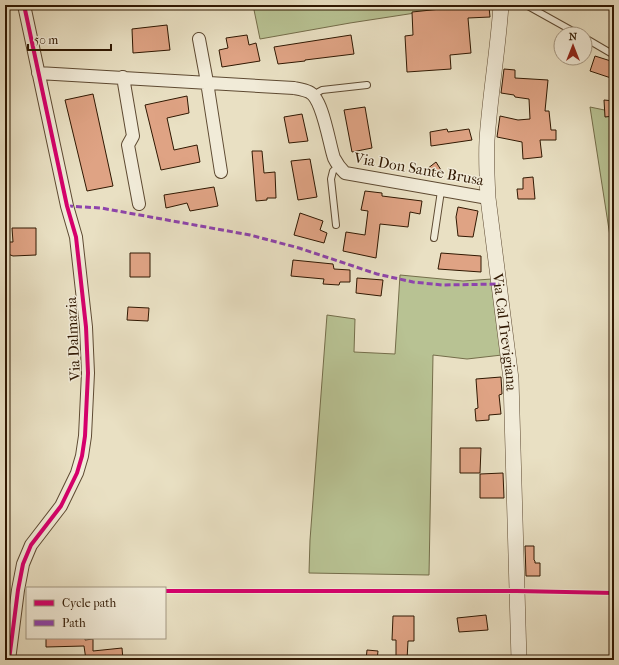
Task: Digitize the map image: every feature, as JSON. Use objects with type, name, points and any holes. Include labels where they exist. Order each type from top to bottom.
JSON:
[{"type":"street","name":"Via Dalmazia","points":[[9,660],[23,564],[31,545],[60,506],[77,473],[82,456],[85,436],[88,373],[86,327],[76,236],[67,206],[24,5]]},
{"type":"street","name":"Via Cal Trevigiana","points":[[501,5],[499,38],[486,154],[488,198],[511,379],[519,660]]},
{"type":"street","points":[[199,39],[221,172]]},
{"type":"street","points":[[38,73],[294,88],[311,92],[313,95]]},
{"type":"street","points":[[123,77],[134,136],[128,145],[139,204]]},
{"type":"street","name":"Via Don Sante Brusa","points":[[313,95],[318,102],[330,139],[334,158],[338,166],[346,173],[441,191],[488,198]]},
{"type":"lane","points":[[526,5],[564,26]]},
{"type":"lane","points":[[593,43],[614,55]]},
{"type":"lane","points":[[313,95],[322,90],[367,85]]},
{"type":"lane","points":[[336,225],[331,179],[333,170],[338,166]]},
{"type":"lane","points":[[434,238],[441,191]]},
{"type":"green space","points":[[253,5],[467,5],[350,23],[260,39]]},
{"type":"green space","points":[[590,107],[614,112],[614,262]]},
{"type":"green space","points":[[400,275],[463,281],[492,279],[502,355],[467,359],[433,355],[429,575],[309,573],[310,540],[327,315],[355,319],[354,352],[395,354]]},
{"type":"building","points":[[470,6],[470,8],[489,7],[490,17],[468,18],[471,53],[450,55],[451,69],[407,72],[405,36],[413,35],[412,12]]},
{"type":"building","points":[[167,25],[170,50],[133,53],[132,29]]},
{"type":"building","points":[[247,35],[249,45],[256,43],[260,61],[222,67],[219,50],[228,48],[226,38]]},
{"type":"building","points":[[351,35],[354,54],[278,64],[274,47]]},
{"type":"building","points":[[595,56],[614,62],[614,79],[590,71],[593,66]]},
{"type":"building","points":[[504,69],[515,70],[515,78],[548,80],[545,111],[549,111],[551,130],[556,130],[556,140],[540,140],[542,157],[523,159],[522,142],[497,137],[500,116],[518,120],[530,119],[529,99],[501,93]]},
{"type":"building","points":[[93,94],[113,186],[87,191],[65,100]]},
{"type":"building","points":[[187,96],[189,113],[167,118],[174,150],[197,145],[200,162],[161,170],[145,105]]},
{"type":"building","points":[[604,100],[614,101],[614,116],[605,117]]},
{"type":"building","points":[[365,107],[372,148],[352,152],[344,110]]},
{"type":"building","points":[[302,114],[308,141],[289,143],[284,117]]},
{"type":"building","points":[[447,129],[448,132],[469,129],[472,140],[431,146],[430,132]]},
{"type":"building","points":[[252,151],[262,151],[264,173],[275,172],[276,198],[267,198],[267,200],[256,201]]},
{"type":"building","points":[[310,159],[317,197],[298,200],[291,161]]},
{"type":"building","points":[[436,162],[441,170],[432,176],[427,169]]},
{"type":"building","points":[[533,177],[535,199],[518,199],[517,189],[523,189],[523,178]]},
{"type":"building","points":[[214,187],[218,206],[190,211],[187,203],[166,208],[164,195]]},
{"type":"building","points":[[365,191],[382,193],[382,196],[422,201],[420,214],[410,212],[408,227],[380,224],[376,258],[343,251],[346,232],[365,235],[368,211],[361,210]]},
{"type":"building","points":[[458,207],[478,211],[473,237],[458,236],[456,217]]},
{"type":"building","points":[[300,213],[323,221],[320,230],[327,233],[324,243],[294,235]]},
{"type":"building","points":[[12,228],[36,228],[36,255],[13,256],[8,254],[8,242],[13,242]]},
{"type":"building","points":[[130,253],[150,253],[150,277],[130,277]]},
{"type":"building","points":[[441,253],[481,256],[481,272],[438,269]]},
{"type":"building","points":[[293,260],[333,264],[334,269],[350,270],[350,282],[340,282],[339,285],[323,284],[324,279],[291,276]]},
{"type":"building","points":[[357,278],[383,280],[381,296],[356,293]]},
{"type":"building","points":[[128,307],[149,308],[148,321],[127,320]]},
{"type":"building","points":[[501,377],[502,394],[499,395],[501,414],[489,415],[489,420],[476,421],[475,409],[478,408],[476,379]]},
{"type":"building","points":[[460,448],[481,448],[480,473],[460,473]]},
{"type":"building","points":[[503,473],[504,498],[480,498],[480,474]]},
{"type":"building","points":[[525,546],[534,546],[534,560],[535,563],[540,563],[540,576],[526,576]]},
{"type":"building","points":[[486,615],[488,630],[459,632],[457,618]]},
{"type":"building","points":[[393,616],[414,616],[414,641],[408,641],[407,660],[396,660],[396,640],[392,640]]},
{"type":"building","points":[[46,639],[93,639],[93,651],[122,648],[123,660],[86,660],[84,646],[46,647]]},
{"type":"building","points":[[367,650],[378,651],[377,660],[366,660]]},
{"type":"marked path","points":[[67,206],[101,208],[250,235],[299,248],[377,274],[413,282],[442,285],[499,284]]},
{"type":"cycle path","points":[[9,660],[23,564],[31,545],[61,506],[77,473],[82,456],[85,436],[88,373],[86,327],[76,237],[67,206],[24,5]]},
{"type":"cycle path","points":[[166,591],[517,591],[614,593]]}]
